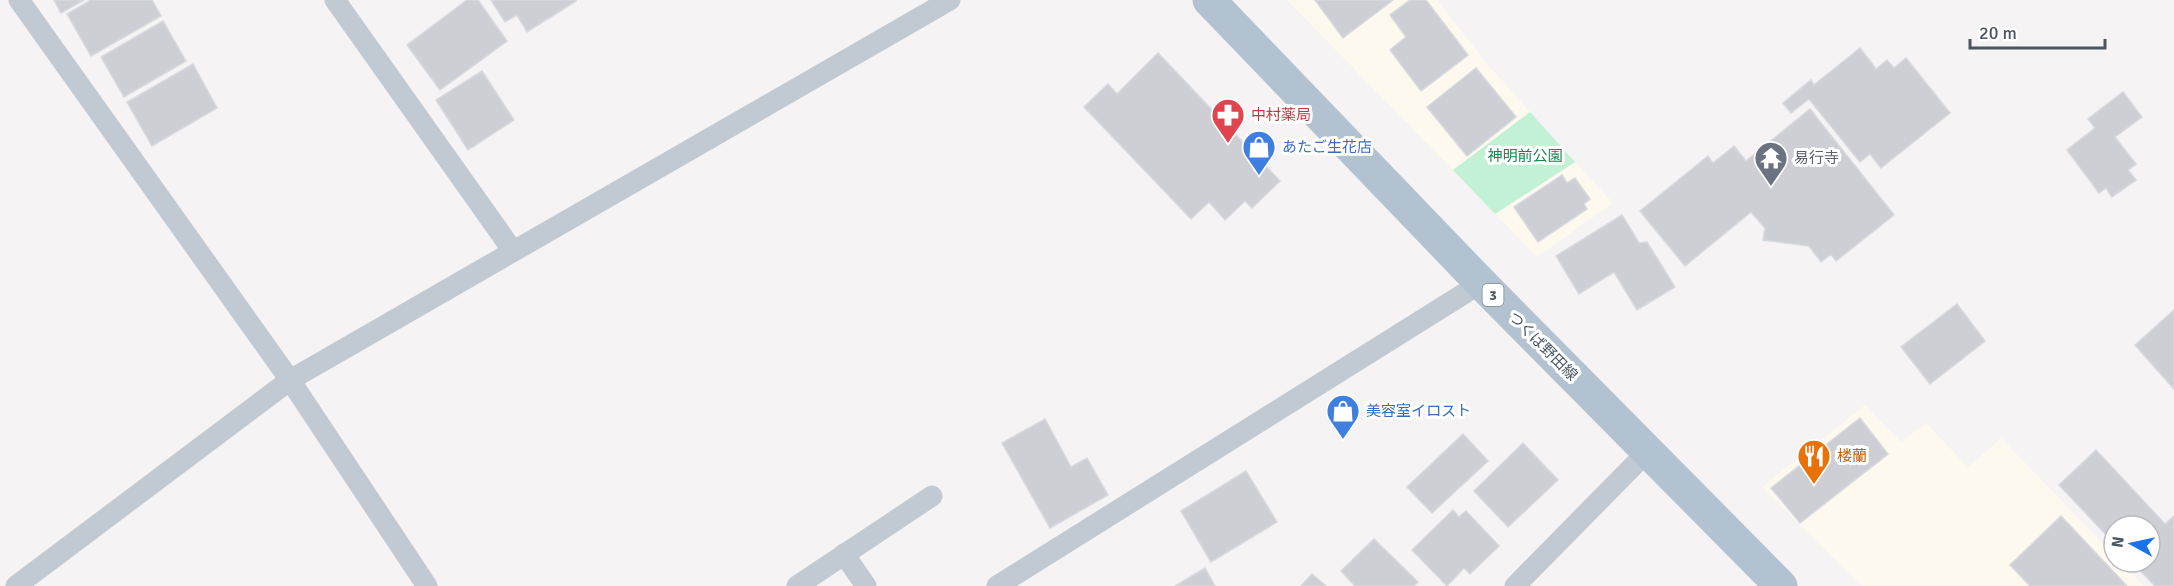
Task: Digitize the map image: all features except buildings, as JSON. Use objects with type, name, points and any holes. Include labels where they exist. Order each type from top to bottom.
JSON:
[{"type":"main road","name":"つくば野田線","points":[[1209,0],[1481,283],[1781,586]]},
{"type":"lane","points":[[19,0],[290,380],[427,586]]},
{"type":"lane","points":[[335,0],[513,251]]},
{"type":"lane","points":[[16,586],[290,380],[950,0]]},
{"type":"lane","points":[[997,586],[1481,283]]},
{"type":"lane","points":[[1515,586],[1647,452]]},
{"type":"lane","points":[[797,586],[932,496]]},
{"type":"lane","points":[[844,554],[866,586]]},
{"type":"shaded area","points":[[1287,0],[1437,0],[1489,66],[1530,112],[1453,170]]},
{"type":"shaded area","points":[[1575,162],[1613,203],[1537,257],[1495,214]]},
{"type":"shaded area","points":[[1865,405],[1901,442],[1926,423],[1968,467],[2001,438],[2102,543],[2102,574],[2132,574],[2144,586],[1862,586],[1762,487]]},
{"type":"green space","name":"神明前公園","points":[[1530,112],[1575,162],[1495,214],[1453,170]]},
{"type":"place","name":"中村薬局","points":[[1228,144]]},
{"type":"place","name":"あたご生花店","points":[[1259,176]]},
{"type":"place","name":"易行寺","points":[[1771,187]]},
{"type":"place","name":"美容室イロスト","points":[[1343,440]]},
{"type":"place","name":"楼蘭","points":[[1814,485]]}]
